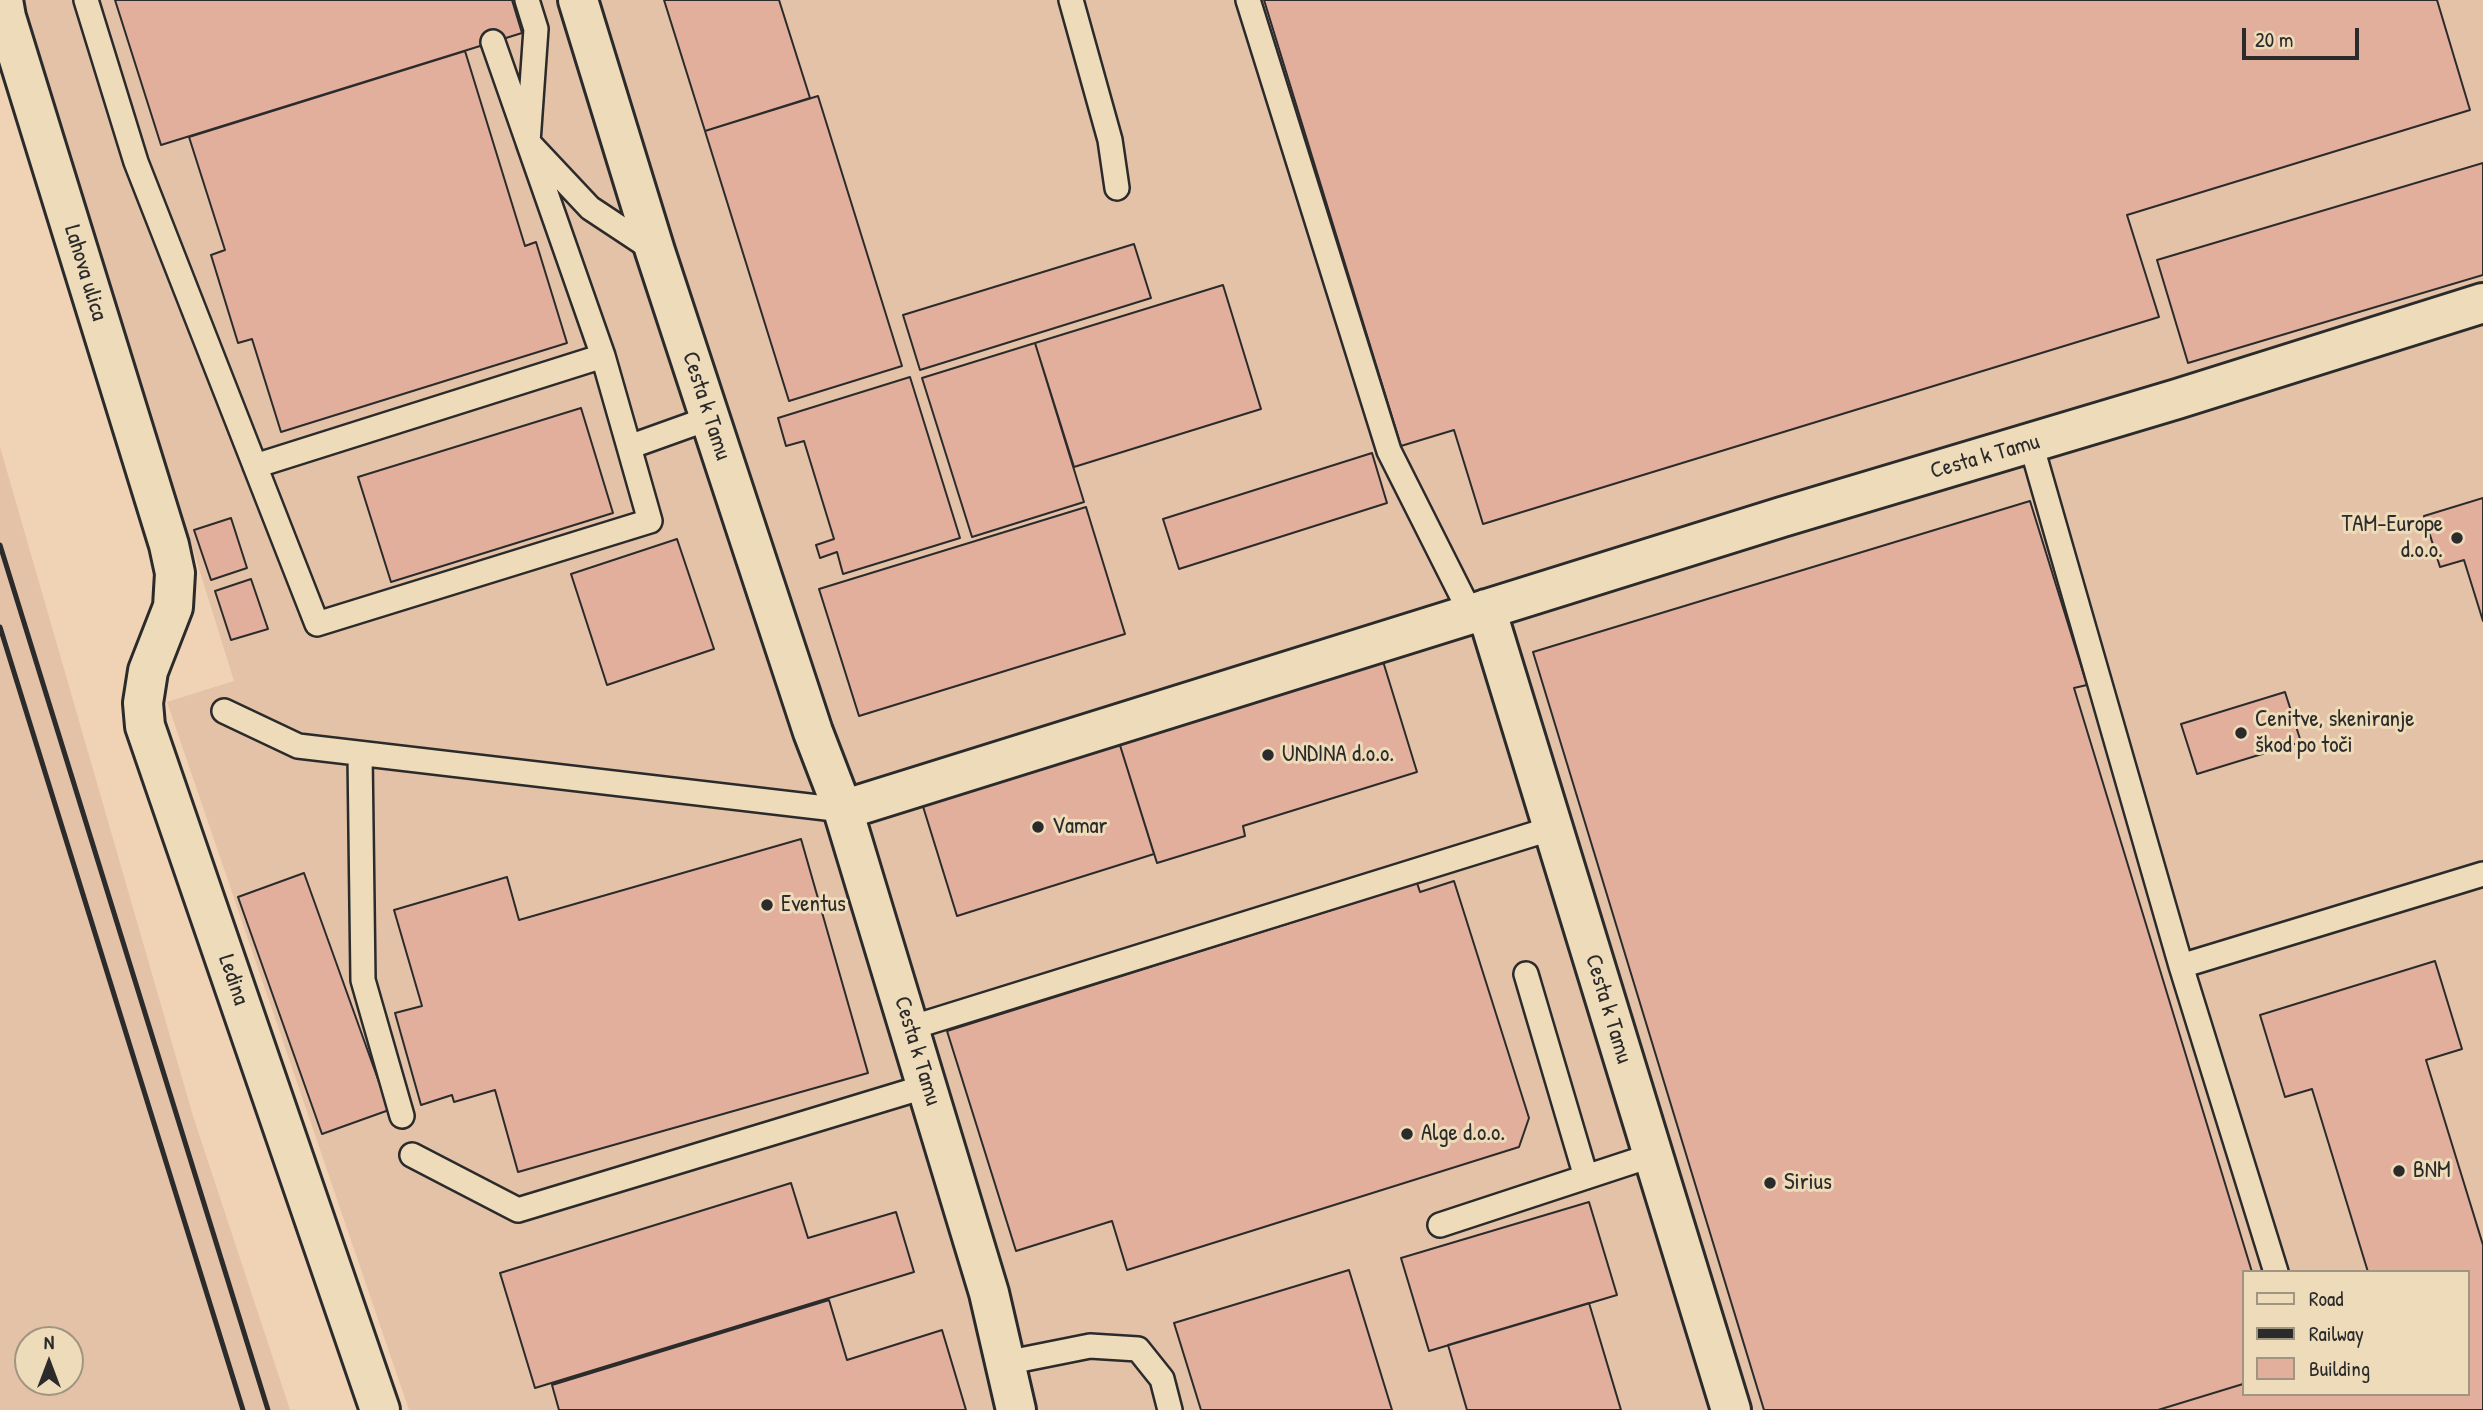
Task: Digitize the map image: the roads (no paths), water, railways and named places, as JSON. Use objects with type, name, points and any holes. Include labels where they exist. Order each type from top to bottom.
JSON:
[{"type":"street","name":"Lahova ulica","points":[[3,0],[169,545]]},
{"type":"street","name":"Cesta k Tamu","points":[[578,0],[655,251],[813,732],[844,810],[989,1293],[1016,1410]]},
{"type":"street","name":"Cesta k Tamu","points":[[844,810],[1782,516],[2031,444],[2483,303]]},
{"type":"street","name":"Ledina","points":[[169,545],[175,573],[173,607],[148,671],[143,703],[145,726],[380,1410]]},
{"type":"street","name":"Cesta k Tamu","points":[[1479,611],[1553,828],[1731,1410]]},
{"type":"lane","points":[[86,0],[135,162],[317,624],[650,521],[603,356],[493,43]]},
{"type":"lane","points":[[527,0],[536,29],[528,142],[590,208],[655,251]]},
{"type":"lane","points":[[1071,0],[1110,140],[1117,188]]},
{"type":"lane","points":[[1248,0],[1389,451],[1479,611]]},
{"type":"lane","points":[[255,466],[603,356]]},
{"type":"lane","points":[[629,447],[710,418]]},
{"type":"lane","points":[[2031,444],[2181,966],[2275,1270]]},
{"type":"lane","name":"Cesta k Tamu","points":[[224,710],[298,746],[844,810]]},
{"type":"lane","points":[[360,754],[363,979],[402,1116]]},
{"type":"lane","points":[[910,1028],[1553,828]]},
{"type":"lane","points":[[2181,966],[2483,874]]},
{"type":"lane","points":[[1526,974],[1586,1177]]},
{"type":"lane","points":[[412,1155],[517,1210],[928,1086]]},
{"type":"lane","points":[[1440,1225],[1653,1155]]},
{"type":"lane","points":[[1005,1363],[1090,1346],[1138,1349],[1162,1379],[1170,1410]]},
{"type":"railway","points":[[0,545],[268,1410]]},
{"type":"railway","points":[[0,627],[243,1410]]},
{"type":"place","name":"TAM-Europe d.o.o.","points":[[2457,538]]},
{"type":"place","name":"Cenitve, skeniranje škod po toči","points":[[2241,733]]},
{"type":"place","name":"UNDINA d.o.o.","points":[[1268,755]]},
{"type":"place","name":"Vamar","points":[[1038,827]]},
{"type":"place","name":"Eventus","points":[[767,905]]},
{"type":"place","name":"Alge d.o.o.","points":[[1407,1134]]},
{"type":"place","name":"BNM","points":[[2399,1171]]},
{"type":"place","name":"Sirius","points":[[1770,1183]]}]
